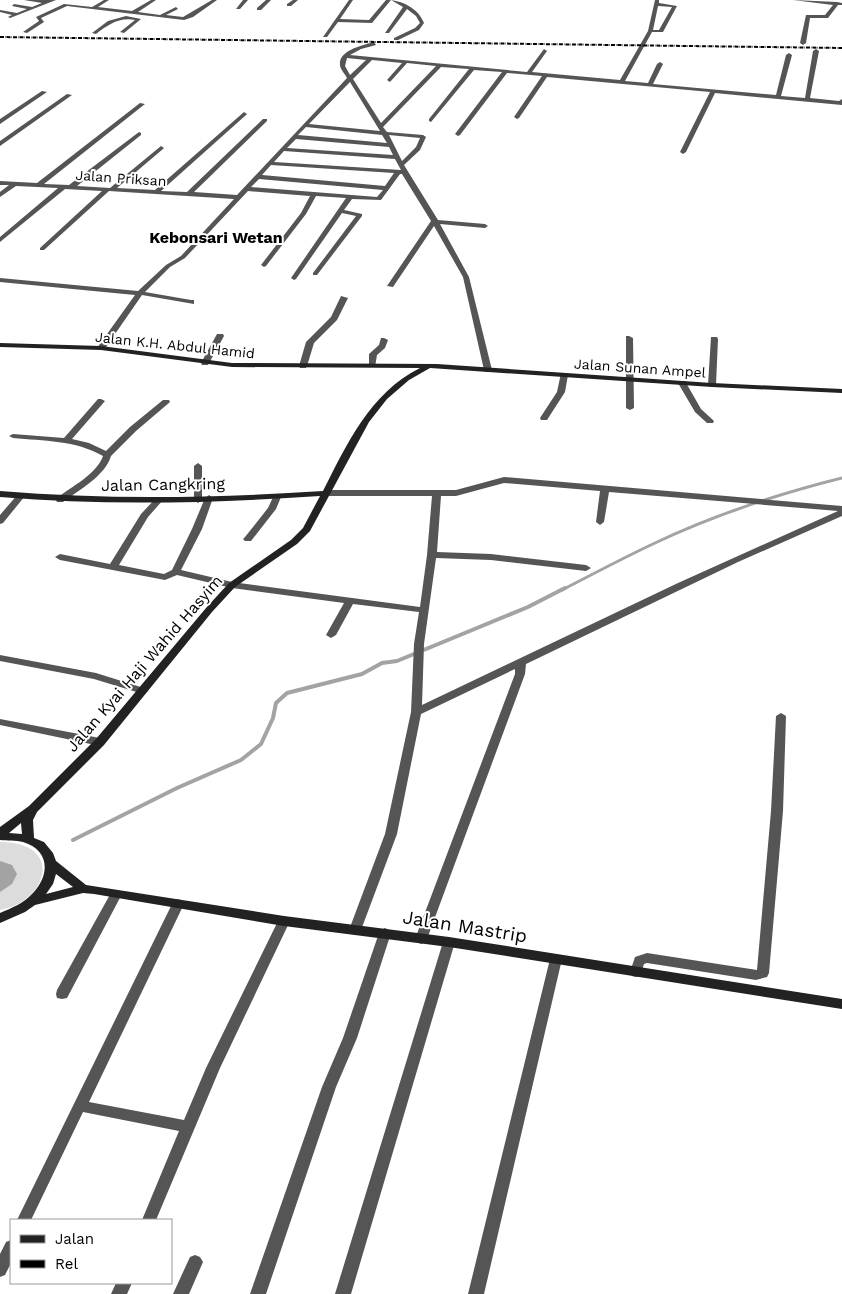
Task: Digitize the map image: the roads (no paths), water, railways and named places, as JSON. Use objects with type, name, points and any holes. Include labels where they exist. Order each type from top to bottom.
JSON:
[{"type":"main road","name":"Jalan K.H. Abdul Hamid","points":[[0,345],[101,348],[205,363],[251,366],[437,366]]},
{"type":"main road","points":[[394,365],[404,370],[406,378]]},
{"type":"main road","name":"Jalan Sunan Ampel","points":[[437,366],[712,385],[842,391]]},
{"type":"main road","name":"Jalan Kyai Haji Wahid Hasyim","points":[[0,834],[33,809],[100,742],[209,610],[232,585],[294,542],[308,529],[346,454],[365,421],[384,396],[416,371],[437,366]]},
{"type":"main road","name":"Jalan Cangkring","points":[[0,494],[60,500],[198,500],[327,493]]},
{"type":"main road","points":[[28,839],[27,820],[33,809]]},
{"type":"main road","points":[[0,834],[28,839],[44,849],[52,864],[83,889]]},
{"type":"main road","points":[[1,918],[19,911],[34,902],[45,890],[51,877],[52,864]]},
{"type":"main road","name":"Jalan Mastrip","points":[[34,902],[83,889],[284,921],[448,942],[842,1004]]},
{"type":"street","points":[[26,0],[51,1]]},
{"type":"street","points":[[93,8],[107,0]]},
{"type":"street","points":[[127,17],[154,0]]},
{"type":"street","points":[[24,32],[42,21],[38,18],[63,6],[186,18],[215,0]]},
{"type":"street","points":[[238,8],[246,0]]},
{"type":"street","points":[[259,10],[269,0]]},
{"type":"street","points":[[289,5],[296,0]]},
{"type":"street","points":[[325,36],[351,0]]},
{"type":"street","points":[[366,27],[389,0]]},
{"type":"street","points":[[393,0],[416,13],[421,18],[422,24],[417,29],[396,39]]},
{"type":"street","points":[[795,0],[812,0],[839,4]]},
{"type":"street","points":[[10,17],[51,1]]},
{"type":"street","points":[[622,81],[650,31],[657,2],[676,6],[661,31],[650,31]]},
{"type":"street","points":[[803,43],[808,16],[826,17],[839,4]]},
{"type":"street","points":[[14,6],[32,9]]},
{"type":"street","points":[[387,32],[406,7]]},
{"type":"street","points":[[161,16],[176,8]]},
{"type":"street","points":[[0,11],[18,14]]},
{"type":"street","points":[[94,33],[116,18],[139,19],[122,32]]},
{"type":"street","points":[[337,20],[370,22]]},
{"type":"street","points":[[374,44],[345,56],[342,66],[382,130],[399,161],[401,172],[429,212],[466,277],[488,370]]},
{"type":"street","points":[[529,72],[544,51]]},
{"type":"street","points":[[807,100],[816,51]]},
{"type":"street","points":[[778,97],[789,55]]},
{"type":"street","points":[[345,56],[529,72],[807,100],[842,103],[842,101]]},
{"type":"street","points":[[101,348],[140,293],[168,266],[184,257],[350,77],[370,59]]},
{"type":"street","points":[[390,80],[405,62]]},
{"type":"street","points":[[382,130],[440,64]]},
{"type":"street","points":[[650,84],[660,64]]},
{"type":"street","points":[[431,120],[474,67]]},
{"type":"street","points":[[458,134],[506,70]]},
{"type":"street","points":[[517,117],[546,74]]},
{"type":"street","points":[[683,152],[714,90]]},
{"type":"street","points":[[0,122],[44,92]]},
{"type":"street","points":[[0,144],[69,96]]},
{"type":"street","points":[[39,185],[142,104]]},
{"type":"street","points":[[155,193],[244,114]]},
{"type":"street","points":[[188,195],[265,120]]},
{"type":"street","points":[[284,149],[399,161],[417,148],[423,137],[382,130],[305,126]]},
{"type":"street","points":[[71,188],[140,134]]},
{"type":"street","points":[[296,137],[390,145]]},
{"type":"street","points":[[42,249],[109,190],[161,148]]},
{"type":"street","points":[[270,163],[401,172]]},
{"type":"street","points":[[248,189],[379,199],[386,188],[401,172]]},
{"type":"street","points":[[258,176],[386,188]]},
{"type":"street","name":"Jalan Priksan","points":[[0,183],[240,197]]},
{"type":"street","points":[[0,195],[15,184]]},
{"type":"street","points":[[0,240],[63,187]]},
{"type":"street","points":[[264,265],[304,213],[313,195]]},
{"type":"street","points":[[294,278],[350,197]]},
{"type":"street","points":[[315,274],[360,215],[340,211]]},
{"type":"street","points":[[433,222],[485,226]]},
{"type":"street","points":[[391,286],[433,222]]},
{"type":"street","points":[[0,280],[140,293],[192,302]]},
{"type":"street","points":[[303,366],[310,342],[334,318],[344,298]]},
{"type":"street","points":[[205,363],[220,336]]},
{"type":"street","points":[[629,338],[630,408]]},
{"type":"street","points":[[712,385],[714,339]]},
{"type":"street","points":[[372,365],[373,354],[382,346],[384,340]]},
{"type":"street","points":[[544,418],[561,392],[564,375]]},
{"type":"street","points":[[682,383],[699,411],[710,421]]},
{"type":"street","points":[[66,441],[101,402]]},
{"type":"street","points":[[60,500],[100,469],[107,460],[107,455],[133,429],[166,402]]},
{"type":"street","points":[[13,436],[66,441],[98,450],[107,455]]},
{"type":"street","points":[[198,466],[198,500]]},
{"type":"street","points":[[327,493],[437,494],[473,490],[495,481],[504,480],[840,510]]},
{"type":"street","points":[[600,522],[605,488]]},
{"type":"street","points":[[355,930],[391,834],[416,712],[422,610],[432,555],[437,494]]},
{"type":"street","points":[[0,521],[21,496]]},
{"type":"street","points":[[248,539],[272,509],[277,497]]},
{"type":"street","points":[[60,557],[167,577],[176,572],[197,529],[209,498]]},
{"type":"street","points":[[113,567],[144,516],[159,500]]},
{"type":"street","points":[[416,712],[840,510]]},
{"type":"street","points":[[432,555],[491,558],[586,568]]},
{"type":"street","points":[[176,572],[232,585],[422,610]]},
{"type":"street","points":[[331,634],[350,600]]},
{"type":"street","points":[[0,658],[96,676],[143,691]]},
{"type":"street","points":[[421,939],[520,674],[520,664]]},
{"type":"street","points":[[636,972],[638,960],[647,958],[756,975],[763,973],[776,825],[781,716]]},
{"type":"street","points":[[0,722],[100,742]]},
{"type":"street","points":[[62,994],[116,894]]},
{"type":"street","points":[[24,1219],[178,904]]},
{"type":"street","points":[[148,1219],[213,1068],[284,921]]},
{"type":"street","points":[[258,1294],[330,1087],[350,1038],[385,934]]},
{"type":"street","points":[[343,1294],[448,942]]},
{"type":"street","points":[[476,1294],[556,959]]},
{"type":"street","points":[[755,991],[756,975]]},
{"type":"street","points":[[81,1106],[188,1127]]},
{"type":"street","points":[[0,1270],[10,1249]]},
{"type":"street","points":[[181,1294],[196,1262]]},
{"type":"waterway","points":[[562,590],[643,549],[700,523],[770,498],[842,478]]},
{"type":"waterway","points":[[73,840],[177,788],[241,760],[261,744],[273,718],[276,703],[287,693],[362,674],[382,663],[397,661],[528,607],[565,588]]},
{"type":"railway","points":[[0,37],[842,48]]},
{"type":"district","name":"Kebonsari Wetan","points":[[216,237]]}]
